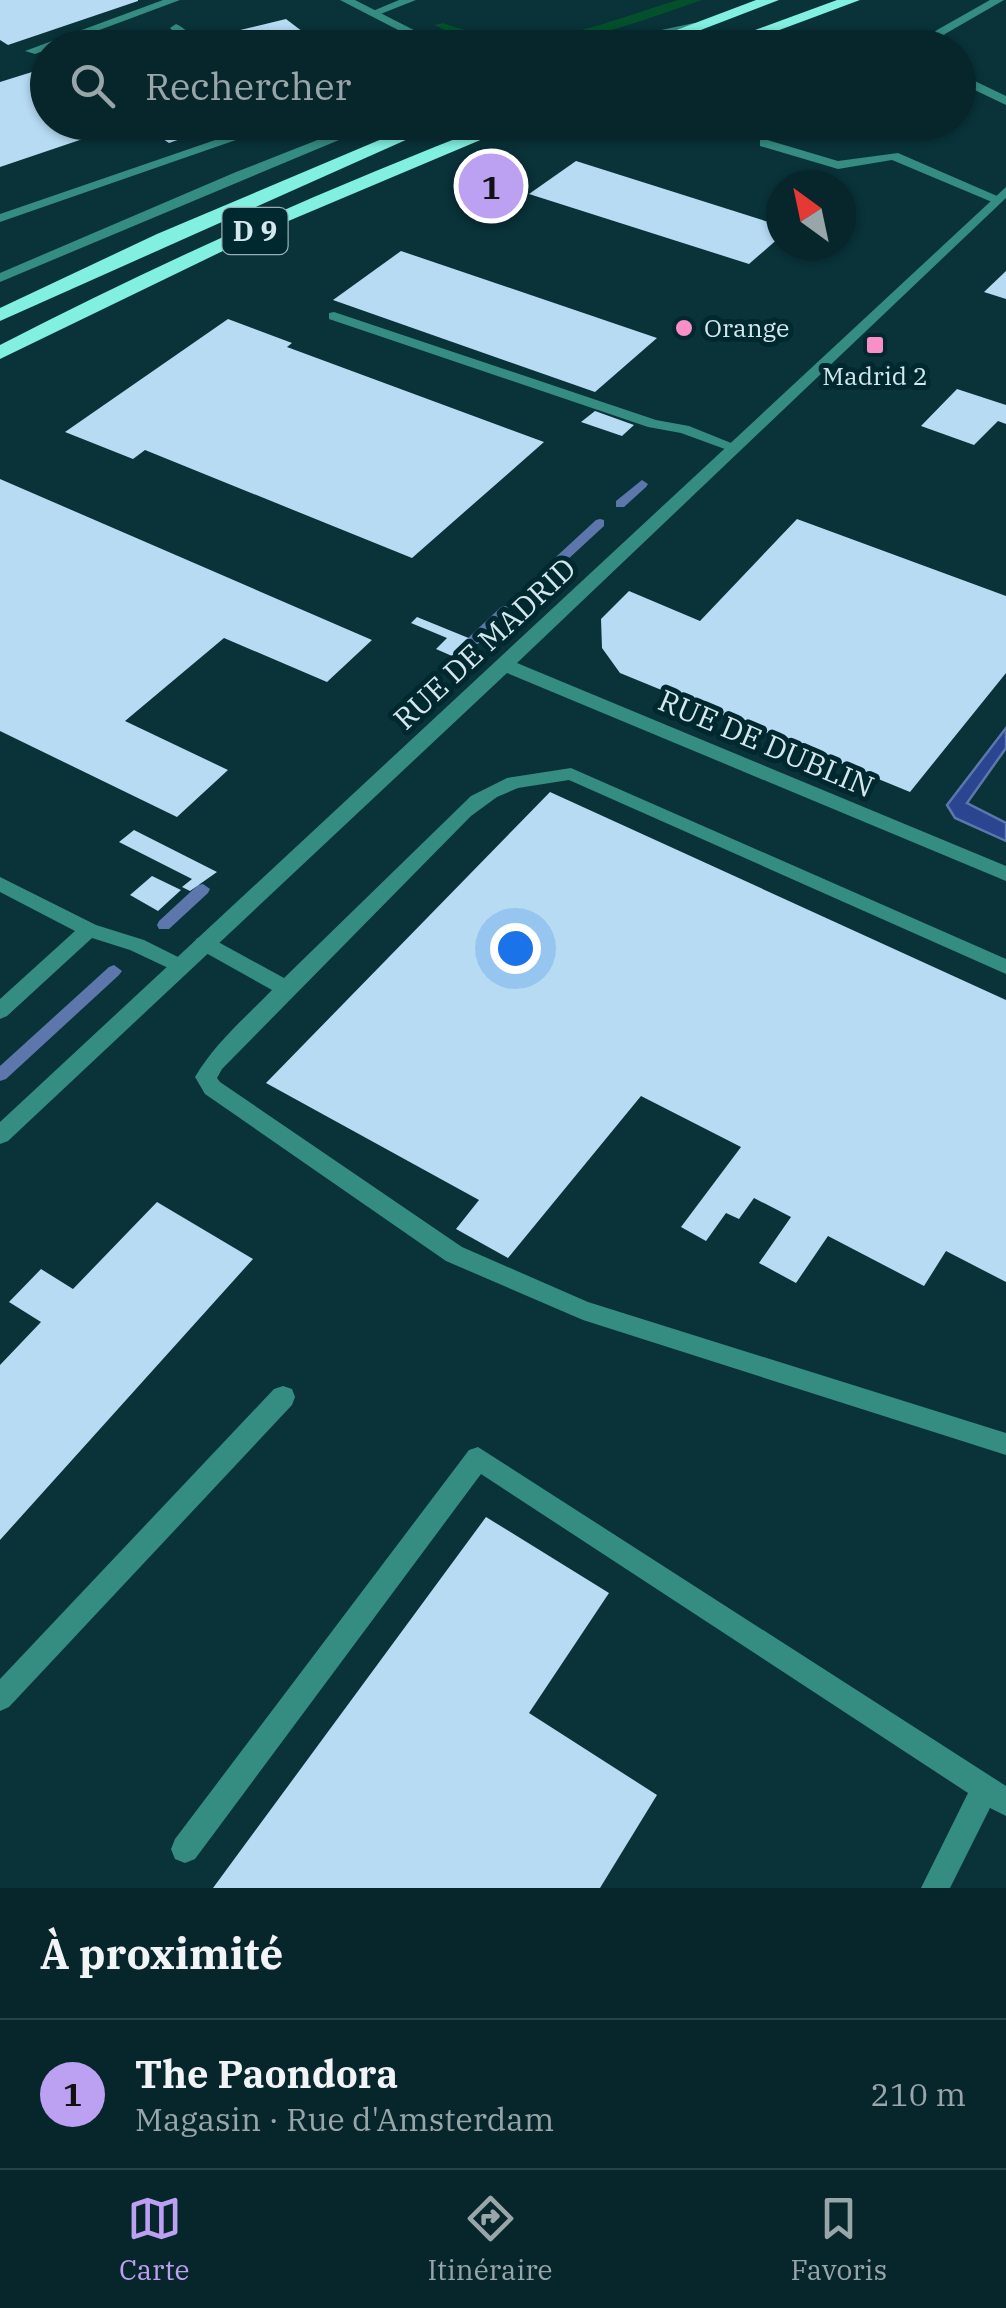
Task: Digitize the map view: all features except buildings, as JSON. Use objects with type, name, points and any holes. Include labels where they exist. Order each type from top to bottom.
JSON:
[{"type":"highway","points":[[686,30],[771,0]]},
{"type":"highway","points":[[766,30],[852,0]]},
{"type":"highway","name":"D 9","points":[[0,315],[164,238],[395,140]]},
{"type":"highway","name":"D 9","points":[[0,353],[250,233],[467,140]]},
{"type":"street","points":[[92,30],[174,0]]},
{"type":"street","points":[[346,0],[406,30]]},
{"type":"street","points":[[374,14],[410,0]]},
{"type":"street","points":[[945,30],[998,0]]},
{"type":"street","points":[[678,30],[694,27]]},
{"type":"street","points":[[976,87],[1006,101]]},
{"type":"street","points":[[0,218],[229,140]]},
{"type":"street","points":[[0,278],[330,140]]},
{"type":"street","points":[[764,143],[838,164],[892,156],[1001,195]]},
{"type":"street","name":"RUE DE MADRID","points":[[0,1136],[1001,195]]},
{"type":"street","points":[[334,316],[653,424],[684,429],[733,447]]},
{"type":"street","name":"RUE DE DUBLIN","points":[[505,665],[1006,874]]},
{"type":"street","points":[[1006,967],[570,774],[525,779],[491,789],[464,811],[286,988],[206,1077],[222,1100],[240,1105],[454,1254],[582,1310],[1006,1444]]},
{"type":"street","points":[[0,884],[89,930],[137,945],[179,966]]},
{"type":"street","points":[[0,1011],[89,930]]},
{"type":"street","points":[[204,943],[286,988]]},
{"type":"street","points":[[0,1698],[283,1398]]},
{"type":"street","points":[[185,1849],[478,1458],[996,1796],[935,1888]]},
{"type":"green space","points":[[678,0],[702,0],[610,30],[581,30]]},
{"type":"green space","points":[[443,23],[467,30],[447,30],[434,25]]},
{"type":"water","points":[[1006,728],[1006,748],[967,803],[1006,823],[1006,841],[955,818],[947,805]]},
{"type":"waterway","points":[[620,504],[642,484]]},
{"type":"waterway","points":[[549,570],[600,523]]},
{"type":"waterway","points":[[473,641],[505,610]]},
{"type":"waterway","points":[[164,925],[203,889]]},
{"type":"waterway","points":[[0,1075],[114,971]]},
{"type":"place","name":"The Paondora","points":[[491,186]]},
{"type":"place","name":"Orange","points":[[684,328]]},
{"type":"place","name":"Madrid 2","points":[[875,345]]}]
